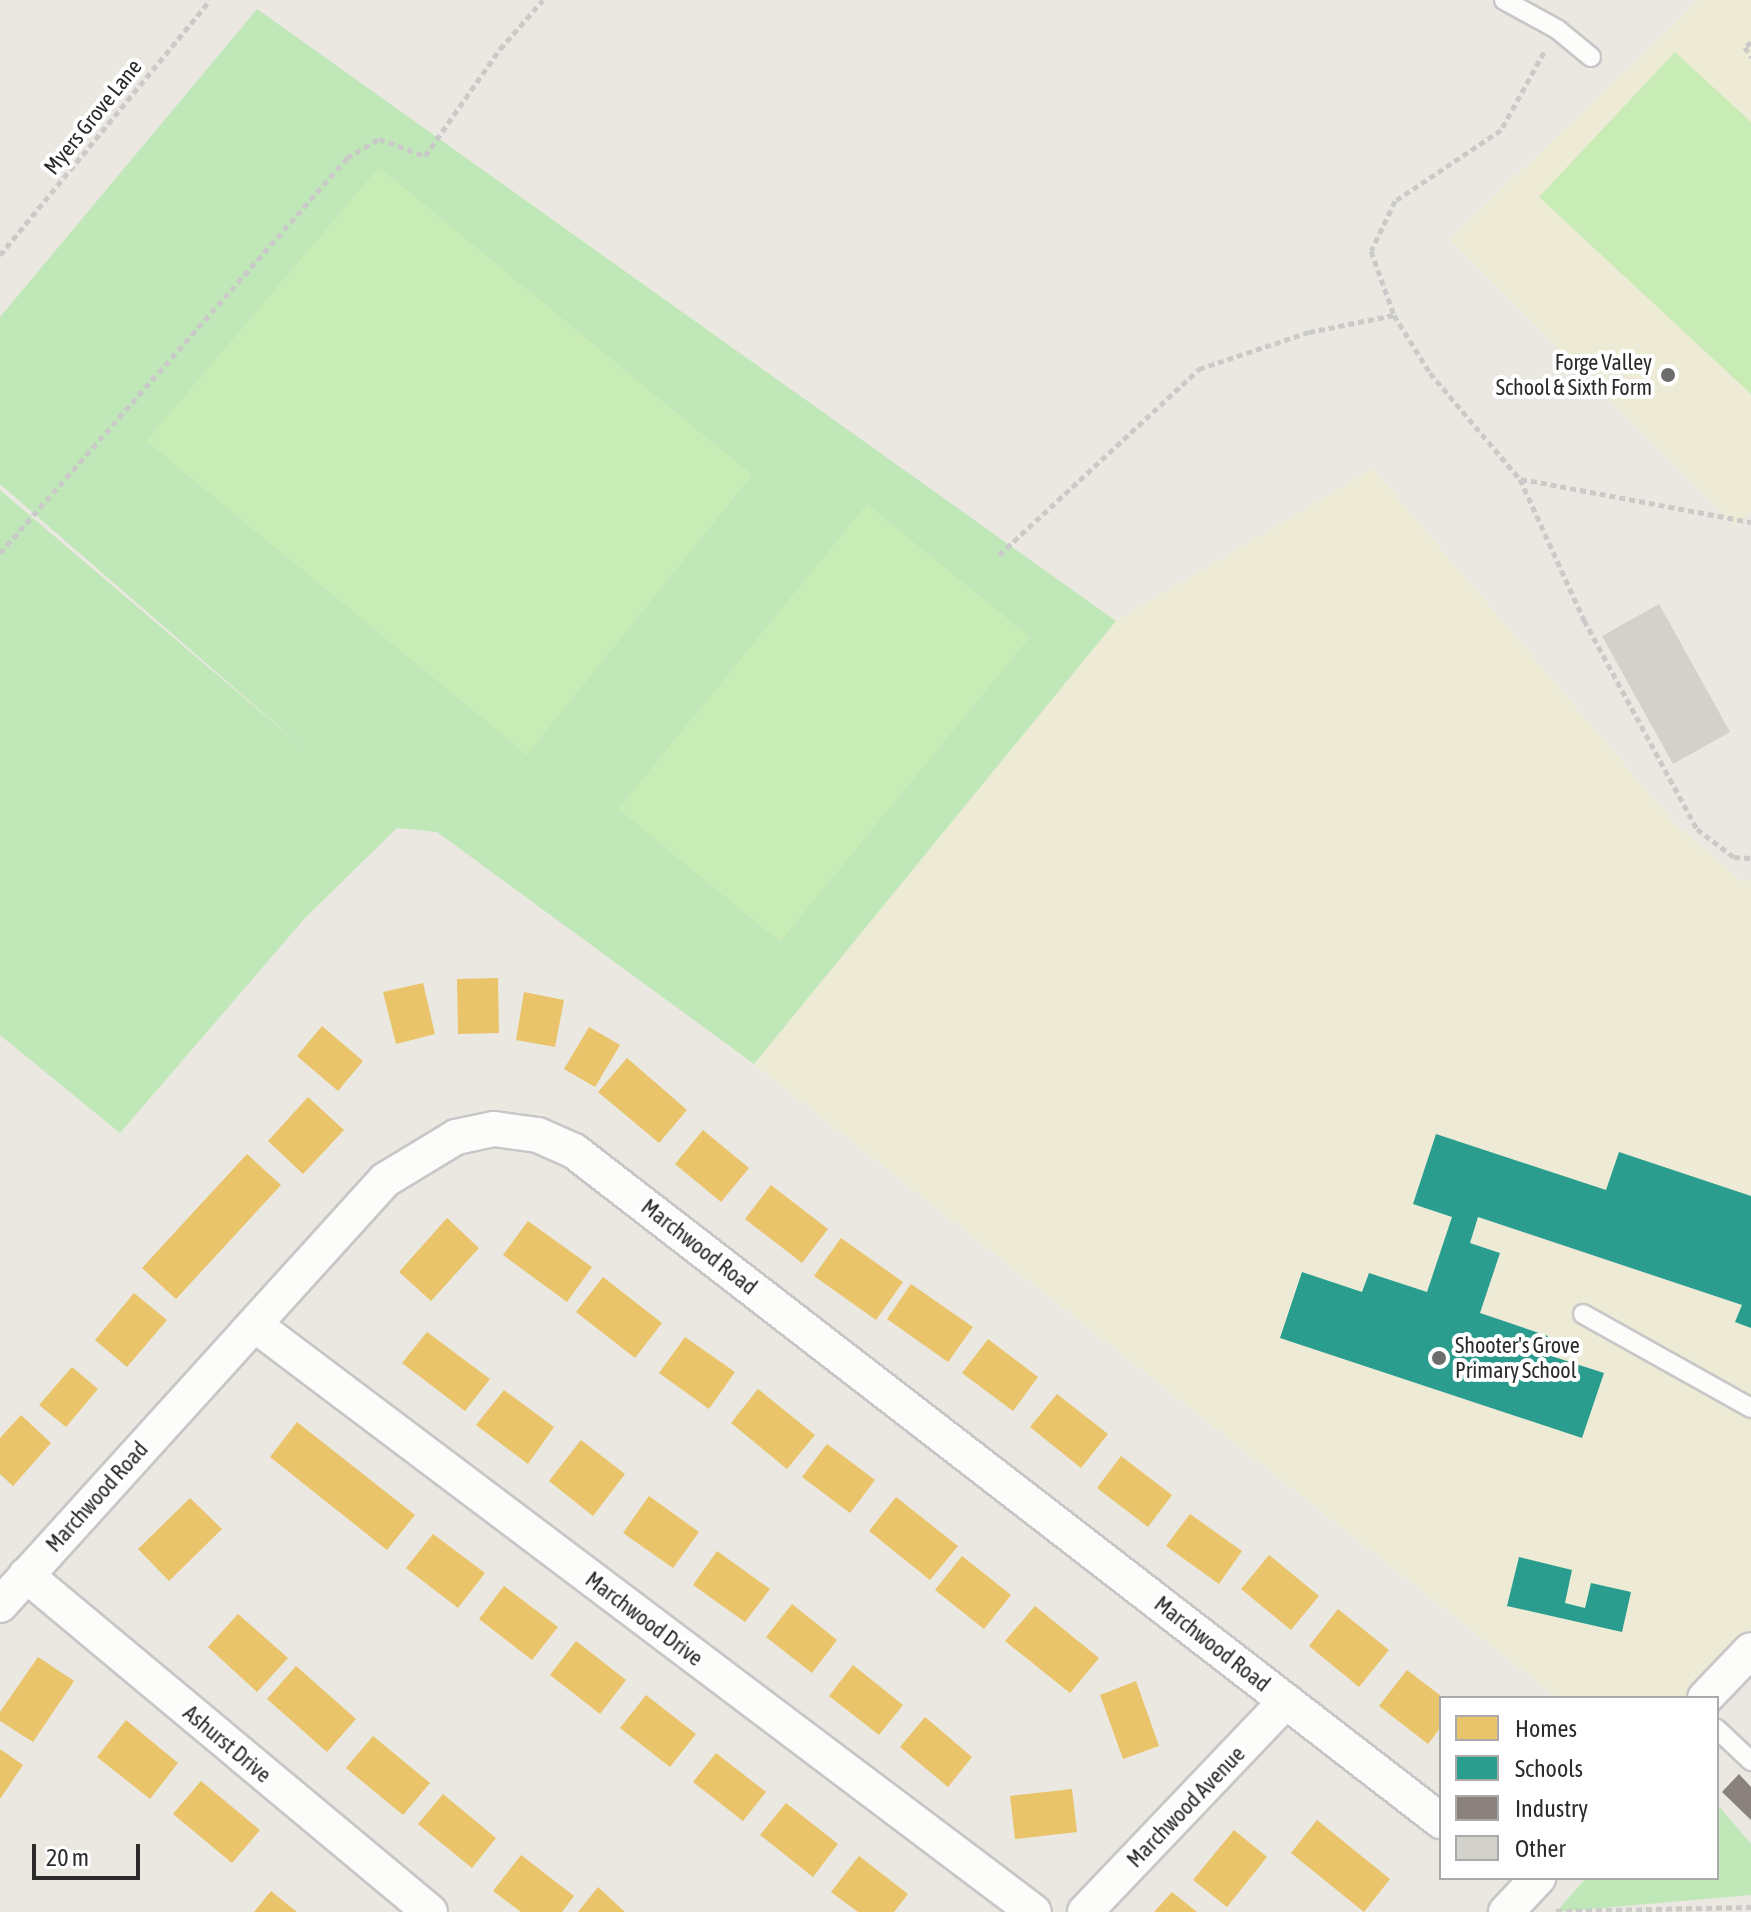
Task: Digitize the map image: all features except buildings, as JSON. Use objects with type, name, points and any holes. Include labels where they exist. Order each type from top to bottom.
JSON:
[{"type":"street","name":"Marchwood Road","points":[[0,1605],[385,1180],[418,1155],[456,1137],[494,1129],[538,1135],[574,1151],[1439,1819]]},
{"type":"street","name":"Marchwood Drive","points":[[255,1325],[1034,1912]]},
{"type":"street","name":"Ashurst Drive","points":[[26,1575],[392,1901],[430,1912]]},
{"type":"street","points":[[1707,1696],[1751,1650]]},
{"type":"street","name":"Marchwood Avenue","points":[[1085,1912],[1286,1701]]},
{"type":"lane","points":[[1504,0],[1557,29],[1591,57]]},
{"type":"lane","points":[[1583,1314],[1751,1408]]},
{"type":"lane","points":[[1719,1731],[1751,1761]]},
{"type":"path","name":"Myers Grove Lane","points":[[0,255],[210,0]]},
{"type":"path","points":[[0,553],[347,158],[379,139],[425,156],[500,49],[543,0]]},
{"type":"path","points":[[1557,29],[1501,130],[1395,201],[1371,251],[1394,315],[1430,373],[1520,479],[1584,620],[1697,829],[1734,857],[1751,858]]},
{"type":"path","points":[[1751,42],[1745,47],[1751,57]]},
{"type":"path","points":[[999,555],[1199,369],[1309,332],[1394,315]]},
{"type":"path","points":[[1520,479],[1751,522]]},
{"type":"path","points":[[1522,1889],[1751,1907]]},
{"type":"shaded area","name":"Forge Valley School & Sixth Form","points":[[1700,0],[1751,0],[1751,512],[1735,526],[1450,239]]},
{"type":"shaded area","name":"Shooter's Grove Primary School","points":[[1373,469],[1674,823],[1740,880],[1751,881],[1751,1651],[1711,1696],[1555,1696],[754,1064],[1116,621]]},
{"type":"green space","points":[[257,9],[1116,621],[754,1064],[437,832],[397,828],[305,918],[120,1133],[0,1035],[0,490],[308,752],[0,484],[0,317]]},
{"type":"green space","points":[[1675,52],[1751,122],[1751,394],[1539,197]]},
{"type":"green space","points":[[379,167],[752,475],[527,755],[146,441]]},
{"type":"green space","points":[[867,504],[1030,637],[780,942],[618,809]]},
{"type":"green space","points":[[1719,1806],[1751,1844],[1751,1895],[1556,1912],[1584,1880],[1719,1880]]},
{"type":"place","name":"Forge Valley School & Sixth Form","points":[[1668,375]]},
{"type":"place","name":"Shooter's Grove Primary School","points":[[1439,1358]]}]
